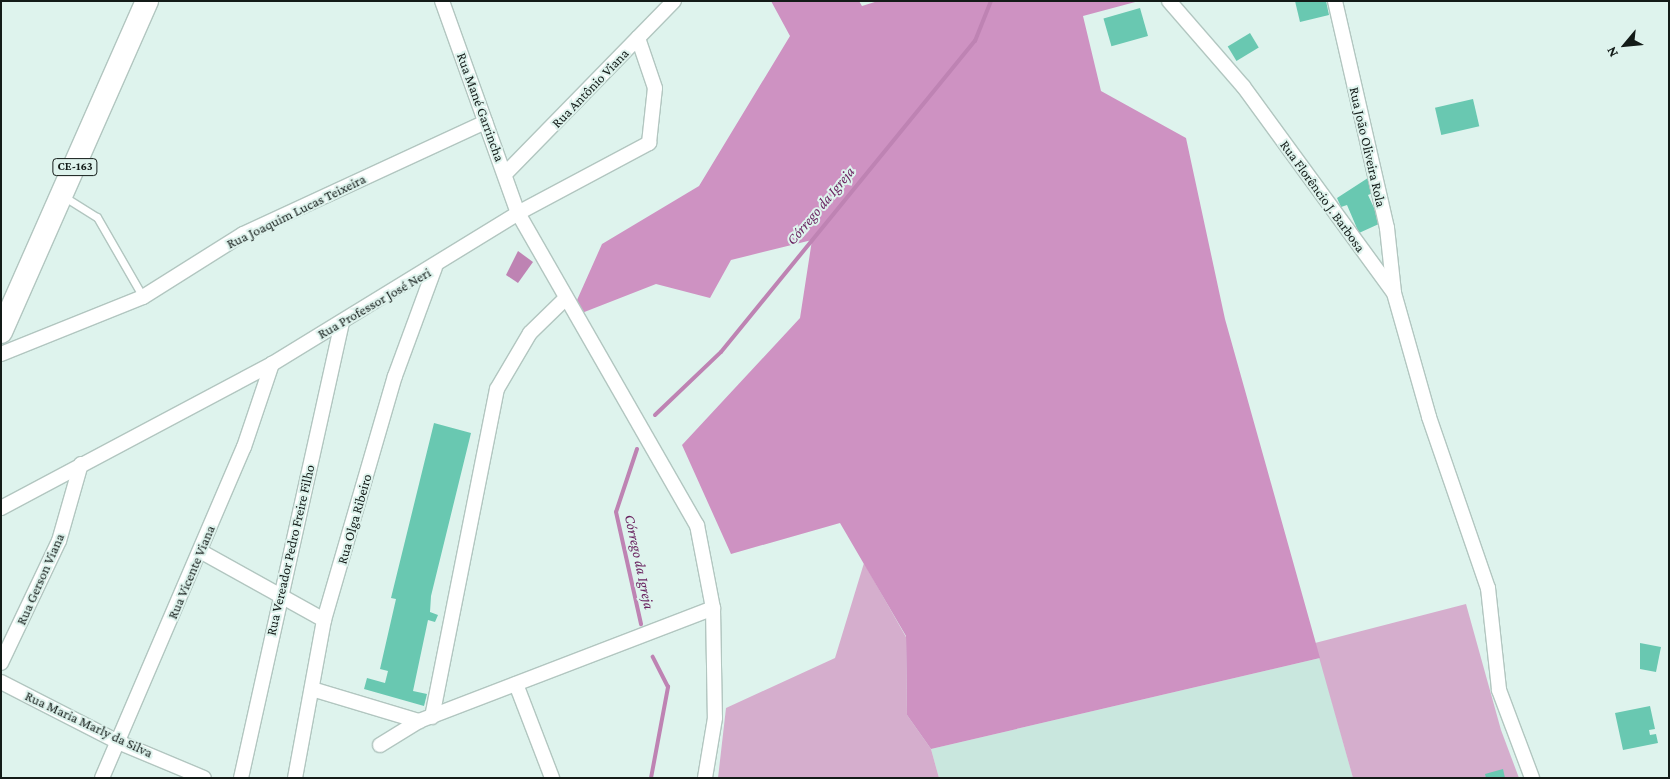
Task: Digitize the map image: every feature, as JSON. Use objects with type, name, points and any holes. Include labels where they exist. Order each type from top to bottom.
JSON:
[{"type":"main road","name":"CE-163","points":[[1,332],[63,196],[147,1]]},
{"type":"street","name":"Rua Mané Garrincha","points":[[442,1],[518,213],[565,299],[697,525],[713,608],[715,718],[705,778]]},
{"type":"street","name":"Rua Antônio Viana","points":[[505,174],[674,1]]},
{"type":"street","name":"Rua Florêncio J. Barbosa","points":[[1169,1],[1243,86],[1394,293],[1429,417],[1488,588],[1499,690],[1532,778]]},
{"type":"street","name":"Rua João Oliveira Rola","points":[[1335,1],[1387,228],[1394,293]]},
{"type":"street","name":"Rua Professor José Neri","points":[[1,508],[272,364],[436,267],[518,213],[649,143],[655,88],[638,38]]},
{"type":"street","name":"Rua Joaquim Lucas Teixeira","points":[[1,354],[143,297],[243,234],[485,122]]},
{"type":"street","name":"Rua Olga Ribeiro","points":[[295,778],[324,620],[395,376],[436,267]]},
{"type":"street","points":[[432,717],[497,389],[530,332],[565,299]]},
{"type":"street","name":"Rua Vereador Pedro Freire Filho","points":[[242,778],[280,595],[342,322]]},
{"type":"street","name":"Rua Vicente Viana","points":[[102,778],[244,447],[272,364]]},
{"type":"street","name":"Rua Gerson Viana","points":[[1,663],[59,541],[81,464]]},
{"type":"street","points":[[200,551],[324,620]]},
{"type":"street","points":[[380,745],[419,721],[713,608]]},
{"type":"street","name":"Rua Maria Marly da Silva","points":[[1,682],[118,742],[204,778]]},
{"type":"street","points":[[516,684],[552,778]]},
{"type":"street","points":[[312,689],[419,721]]},
{"type":"lane","points":[[63,196],[97,217],[143,297]]},
{"type":"shaded area","points":[[771,1],[859,1],[862,6],[878,1],[1139,1],[1083,16],[1101,91],[1186,138],[1225,319],[1320,658],[931,749],[907,715],[906,636],[840,523],[731,554],[682,445],[800,318],[812,240],[731,260],[710,298],[656,284],[569,318],[602,244],[699,186],[790,36]]},
{"type":"shaded area","points":[[518,251],[533,262],[518,283],[506,275]]},
{"type":"shaded area","points":[[864,563],[906,637],[907,715],[931,749],[939,778],[718,778],[726,708],[835,658]]},
{"type":"shaded area","points":[[1466,604],[1501,730],[1519,778],[1353,778],[1315,643]]},
{"type":"shaded area","points":[[1320,658],[1353,778],[939,778],[931,749]]},
{"type":"building","points":[[1295,1],[1326,1],[1329,15],[1300,22]]},
{"type":"building","points":[[1140,8],[1148,36],[1111,46],[1103,18]]},
{"type":"building","points":[[1250,33],[1259,48],[1236,61],[1228,46]]},
{"type":"building","points":[[1473,99],[1479,126],[1441,135],[1435,108]]},
{"type":"building","points":[[1371,176],[1378,191],[1368,195],[1381,223],[1359,233],[1347,205],[1341,207],[1337,198]]},
{"type":"building","points":[[434,423],[471,433],[431,596],[430,612],[438,615],[435,622],[428,620],[413,691],[427,694],[424,706],[364,689],[367,678],[385,683],[388,671],[380,669],[396,599],[391,598]]},
{"type":"building","points":[[1640,643],[1661,647],[1656,672],[1640,669]]},
{"type":"building","points":[[1650,706],[1655,729],[1649,730],[1650,735],[1656,734],[1658,743],[1623,750],[1615,713]]},
{"type":"building","points":[[1503,769],[1505,778],[1486,778],[1485,774]]},
{"type":"waterway","name":"Córrego da Igreja","points":[[655,415],[721,352],[975,41],[991,1]]},
{"type":"waterway","name":"Córrego da Igreja","points":[[637,449],[616,512],[641,624]]},
{"type":"waterway","name":"Córrego da Igreja","points":[[651,778],[668,687],[653,657]]}]
